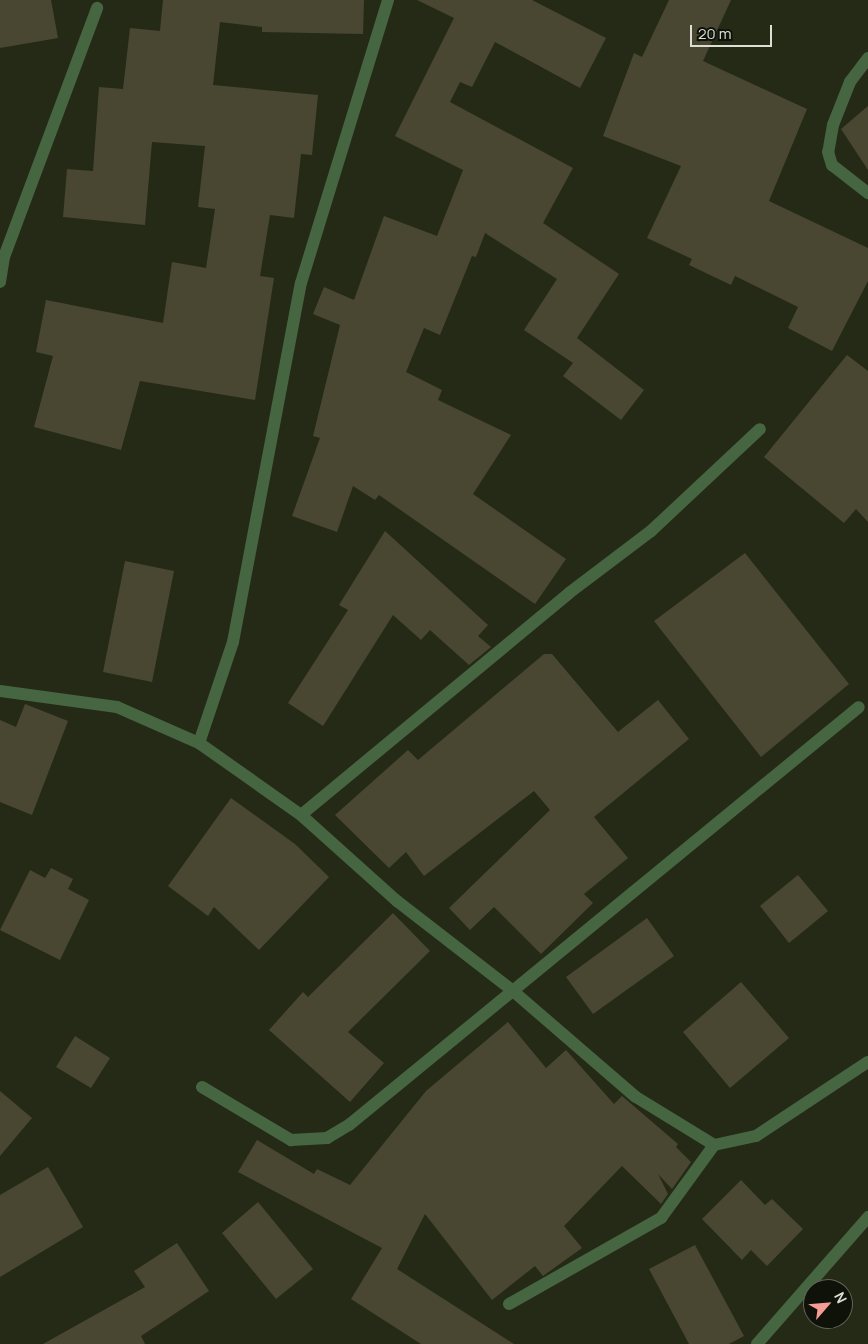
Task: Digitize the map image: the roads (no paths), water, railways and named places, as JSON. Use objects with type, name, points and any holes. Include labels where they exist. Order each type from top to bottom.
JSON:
[{"type":"street","points":[[200,743],[233,642],[301,283],[388,0]]},
{"type":"street","points":[[0,282],[4,257],[97,8]]},
{"type":"street","points":[[868,58],[850,82],[833,125],[828,152],[832,165],[868,193]]},
{"type":"street","points":[[301,815],[569,594],[651,531],[760,429]]},
{"type":"street","points":[[0,691],[117,707],[200,743],[301,815],[397,900],[513,992],[636,1097],[714,1144],[756,1136],[868,1062]]},
{"type":"street","points":[[202,1087],[291,1140],[327,1138],[350,1125],[859,707]]},
{"type":"street","points":[[509,1304],[661,1218],[714,1144]]},
{"type":"street","points":[[757,1344],[868,1217]]}]
